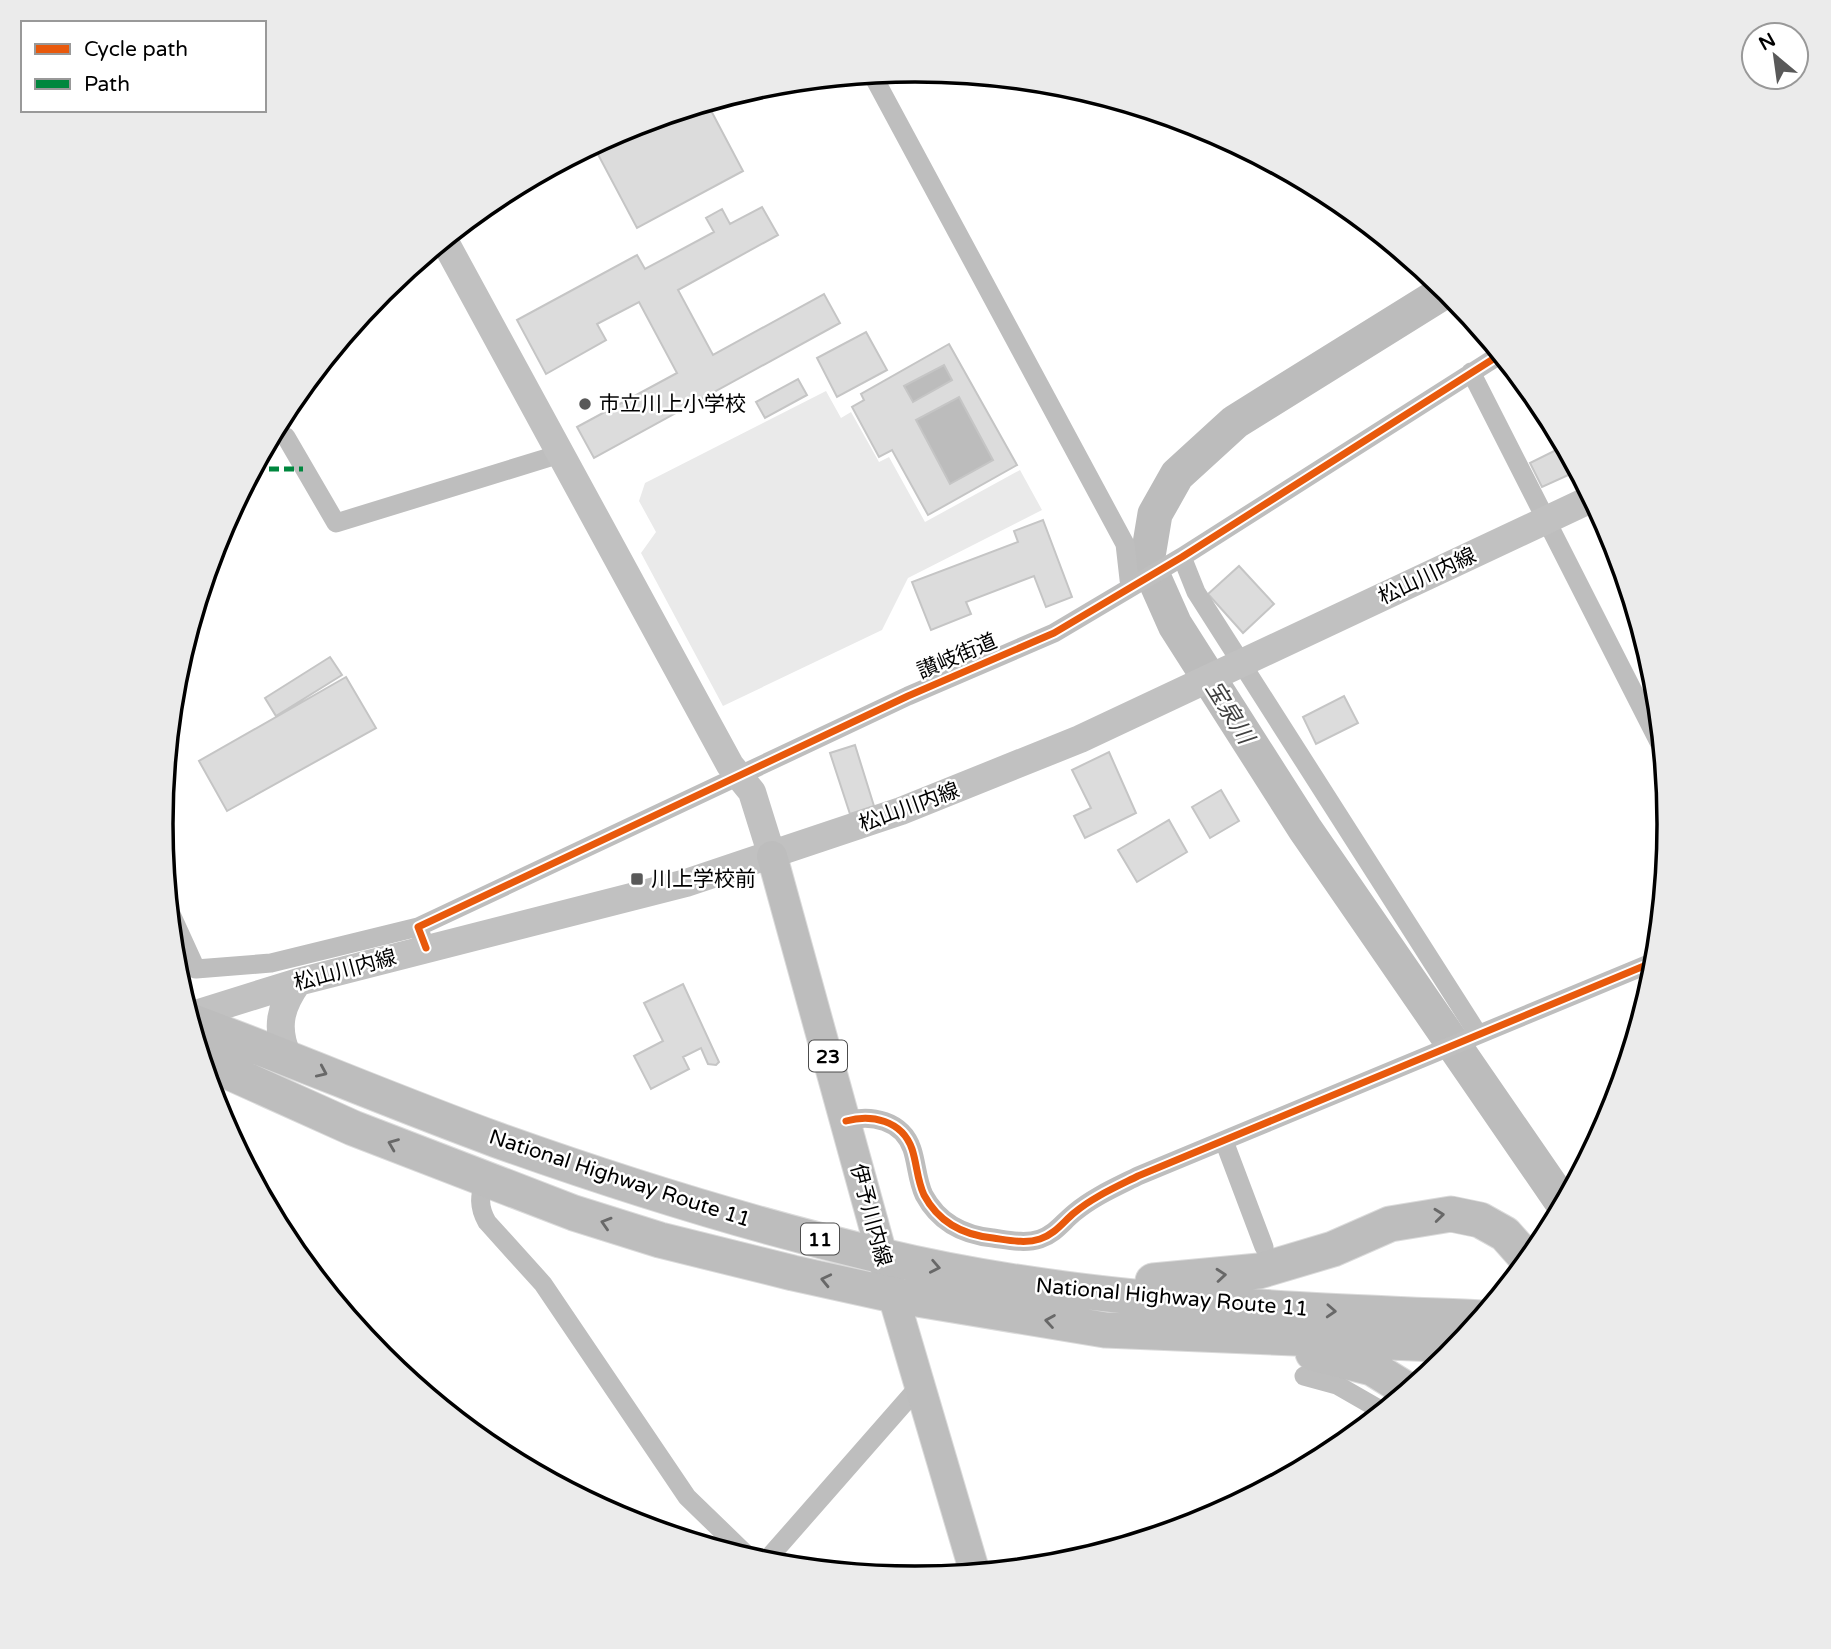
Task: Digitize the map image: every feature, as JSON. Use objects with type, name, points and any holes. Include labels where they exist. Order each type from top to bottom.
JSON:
[{"type":"highway","name":"National Highway Route 11","points":[[201,1022],[350,1084],[497,1140],[653,1193],[882,1256],[1011,1282],[1308,1310],[1471,1317]]},
{"type":"highway","name":"National Highway Route 11","points":[[214,1065],[352,1128],[484,1180],[660,1240],[893,1295],[1105,1330],[1445,1344]]},
{"type":"highway","points":[[1105,1291],[1143,1282],[1259,1271],[1333,1249],[1390,1224],[1451,1214],[1480,1220],[1505,1234],[1521,1253]]},
{"type":"highway","points":[[1105,1330],[1136,1343],[1253,1347],[1318,1354],[1372,1368],[1401,1386]]},
{"type":"main road","points":[[448,248],[730,765],[752,792],[772,856]]},
{"type":"main road","name":"松山川内線","points":[[199,1015],[422,938],[686,883],[772,856],[1016,768],[1584,502]]},
{"type":"main road","name":"伊予川内線","points":[[772,856],[893,1295],[922,1384],[973,1564]]},
{"type":"main road","points":[[288,1057],[280,1040],[280,1024],[283,1003],[298,982]]},
{"type":"street","points":[[877,84],[1122,537],[1134,586]]},
{"type":"street","name":"讃岐街道","points":[[183,941],[196,969],[271,963],[422,938],[739,776],[908,696],[1054,633],[1179,559],[1493,359]]},
{"type":"street","points":[[1471,372],[1651,725]]},
{"type":"street","points":[[286,437],[336,523],[560,454]]},
{"type":"street","points":[[1179,559],[1238,665],[1474,1035]]},
{"type":"street","points":[[846,1121],[864,1116],[883,1120],[900,1131],[911,1145],[924,1195],[935,1211],[953,1227],[970,1236],[1024,1242],[1057,1230],[1074,1213],[1111,1189],[1433,1052],[1643,966]]},
{"type":"street","points":[[1224,1141],[1264,1247]]},
{"type":"street","points":[[484,1180],[480,1198],[481,1211],[487,1222],[543,1284],[687,1497],[735,1544]]},
{"type":"street","points":[[1304,1376],[1337,1385],[1375,1407]]},
{"type":"street","points":[[773,1552],[922,1384]]},
{"type":"shaded area","points":[[944,365],[952,380],[913,402],[904,386]]},
{"type":"shaded area","points":[[826,391],[841,418],[851,412],[879,462],[889,457],[925,522],[1020,470],[1042,510],[908,578],[882,630],[723,706],[641,553],[656,532],[639,501],[645,483]]},
{"type":"shaded area","points":[[959,397],[993,460],[950,484],[916,420]]},
{"type":"building","points":[[712,112],[743,171],[637,228],[598,154],[631,139]]},
{"type":"building","points":[[762,207],[778,235],[678,290],[713,355],[824,294],[840,323],[594,458],[577,427],[677,373],[639,302],[597,324],[606,340],[546,374],[517,320],[637,255],[645,269],[714,232],[706,218],[722,209],[730,224]]},
{"type":"building","points":[[866,332],[887,370],[837,397],[817,358]]},
{"type":"building","points":[[949,344],[1017,465],[928,515],[892,450],[879,457],[852,407],[864,400],[861,394]],"holes":[[[944,365],[952,380],[913,402],[904,386]],[[959,397],[993,460],[950,484],[916,420]]]},
{"type":"building","points":[[798,379],[807,395],[765,418],[756,402]]},
{"type":"building","points":[[1556,450],[1570,474],[1542,487],[1530,463]]},
{"type":"building","points":[[1043,520],[1072,597],[1046,607],[1034,576],[966,602],[971,614],[931,630],[912,582],[1018,542],[1014,531]]},
{"type":"building","points":[[1239,566],[1274,604],[1243,633],[1208,594]]},
{"type":"building","points":[[330,657],[342,675],[276,716],[265,698]]},
{"type":"building","points":[[346,677],[376,728],[227,811],[199,761]]},
{"type":"building","points":[[1344,696],[1358,723],[1316,744],[1303,717]]},
{"type":"building","points":[[855,745],[874,806],[850,814],[830,753]]},
{"type":"building","points":[[1109,752],[1136,813],[1085,838],[1074,816],[1091,808],[1072,770]]},
{"type":"building","points":[[1221,790],[1239,821],[1210,838],[1192,807]]},
{"type":"building","points":[[1169,820],[1187,852],[1137,882],[1118,850]]},
{"type":"building","points":[[683,984],[719,1062],[716,1065],[708,1064],[701,1048],[683,1057],[689,1069],[651,1089],[634,1056],[663,1041],[644,1003]]},
{"type":"waterway","name":"宝泉川","points":[[1436,297],[1235,422],[1177,475],[1155,514],[1147,562],[1175,625],[1305,829],[1558,1196]]},
{"type":"marked path","points":[[264,469],[303,469]]},
{"type":"cycle path","points":[[426,948],[418,927],[908,696],[1054,633],[1182,557],[1493,359]]},
{"type":"cycle path","points":[[846,1121],[875,1119],[885,1121],[901,1131],[912,1149],[924,1195],[937,1213],[953,1226],[982,1236],[1016,1241],[1040,1239],[1089,1202],[1138,1176],[1643,966]]},
{"type":"place","name":"市立川上小学校","points":[[585,404]]},
{"type":"place","name":"川上学校前","points":[[637,879]]}]
